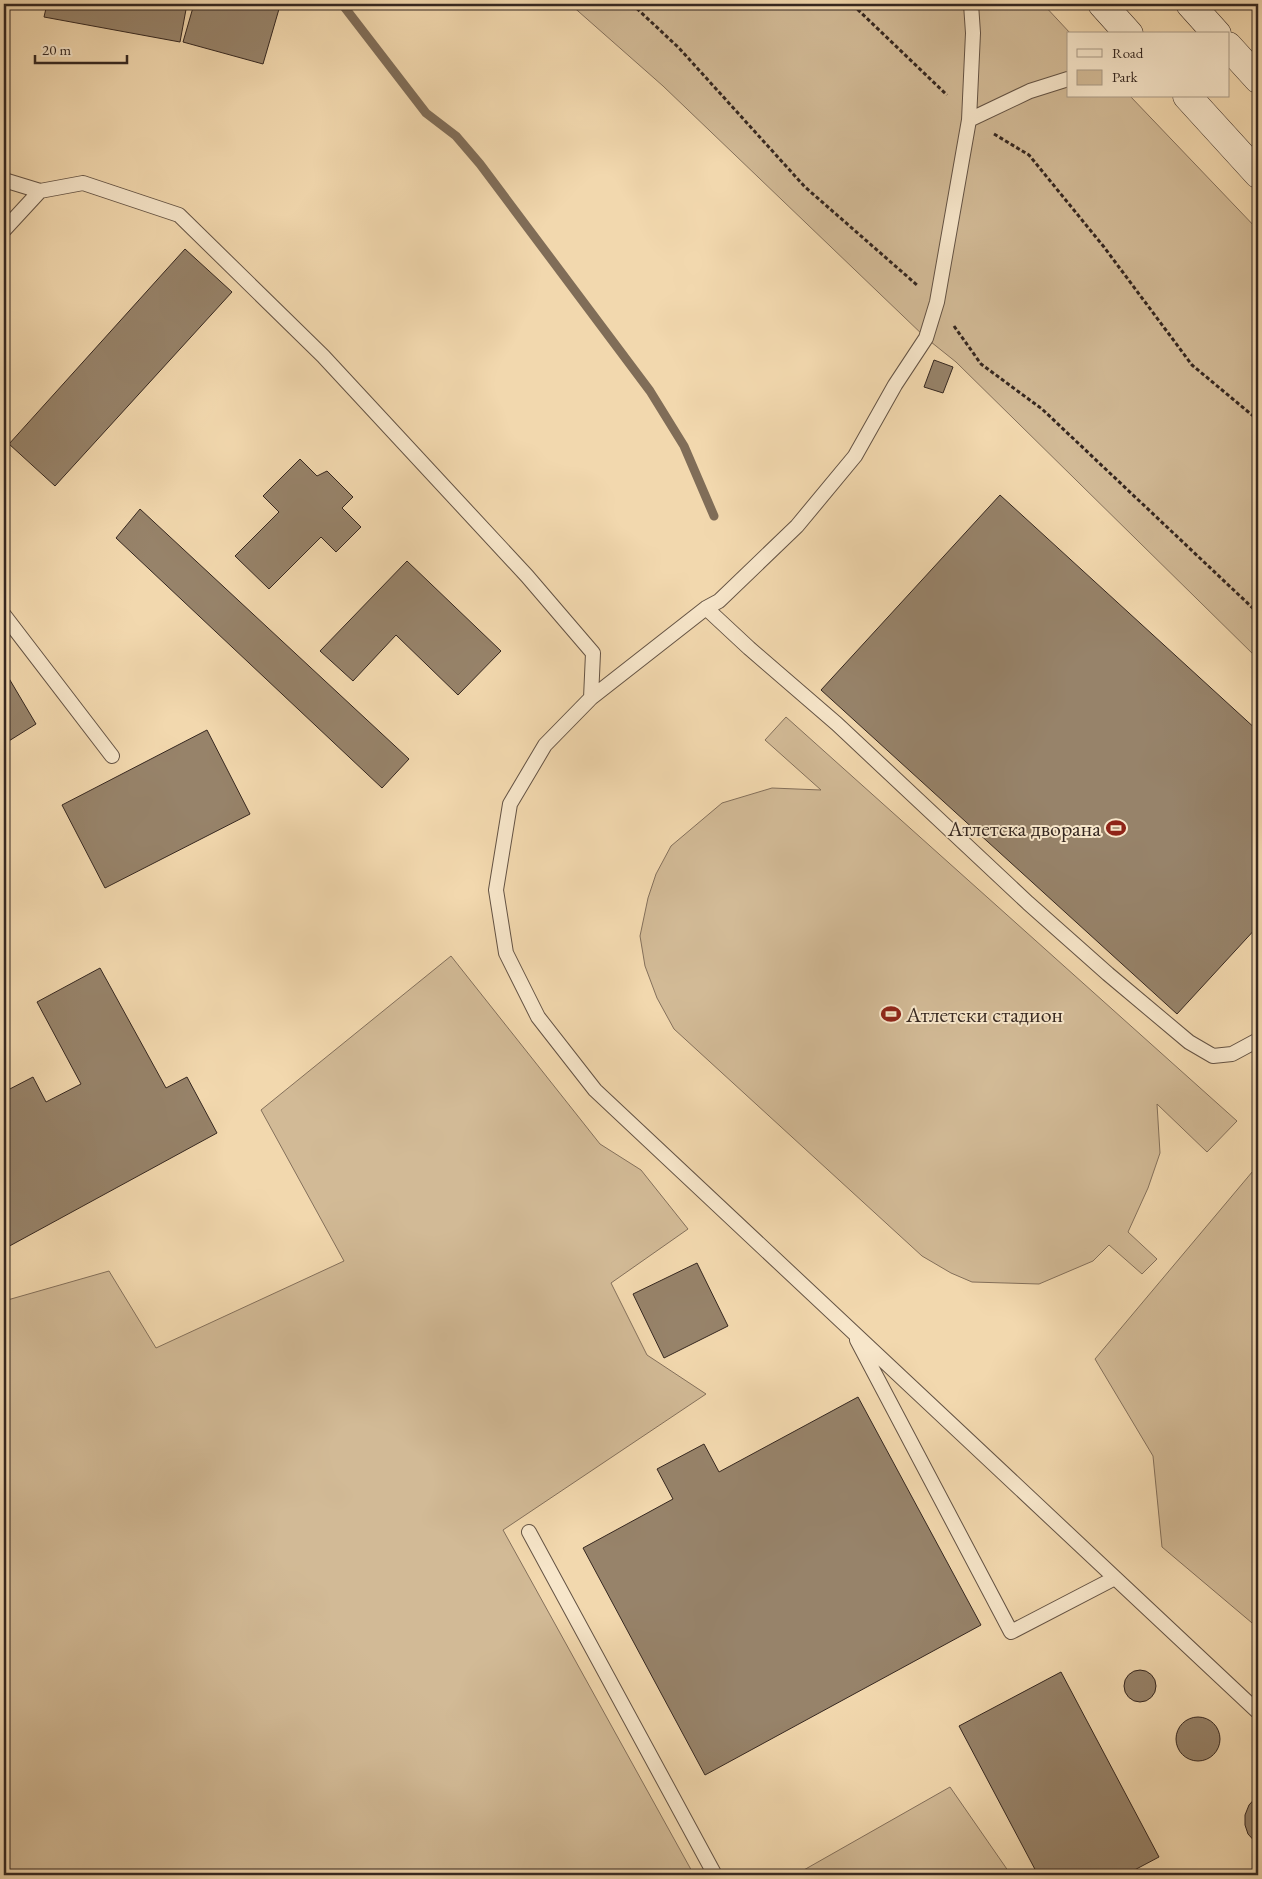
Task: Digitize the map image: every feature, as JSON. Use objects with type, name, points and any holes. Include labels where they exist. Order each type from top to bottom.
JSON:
[{"type":"main road","points":[[1102,4],[1127,32]]},
{"type":"main road","points":[[1190,4],[1215,32]]},
{"type":"main road","points":[[1230,48],[1258,78]]},
{"type":"main road","points":[[1189,98],[1258,174]]},
{"type":"lane","points":[[971,4],[969,120],[937,302],[926,338],[895,384],[855,456],[797,526],[719,601],[706,608],[591,698],[545,746],[510,804],[496,890],[506,953],[538,1016],[595,1090],[1258,1712]]},
{"type":"lane","points":[[969,120],[1030,91],[1067,79]]},
{"type":"lane","points":[[4,180],[40,191],[83,183],[180,215],[323,356],[527,576],[593,653],[591,698]]},
{"type":"lane","points":[[4,230],[40,191]]},
{"type":"lane","points":[[706,608],[844,731],[1028,903],[1189,1042],[1213,1056],[1232,1054],[1258,1040]]},
{"type":"lane","points":[[4,615],[112,756]]},
{"type":"lane","points":[[851,1330],[1011,1632],[1115,1578]]},
{"type":"lane","points":[[529,1532],[716,1875]]},
{"type":"path","points":[[632,4],[679,48],[806,186],[937,302],[981,364],[1042,409],[1258,613]]},
{"type":"path","points":[[846,4],[855,7],[954,102],[969,120],[1029,155],[1104,247],[1192,365],[1258,420]]},
{"type":"green space","points":[[570,4],[1043,4],[1069,32],[1067,32],[1067,98],[1132,98],[1258,230],[1258,659],[956,362],[926,338],[663,86]]},
{"type":"green space","name":"Атлетски стадион","points":[[786,717],[1237,1121],[1207,1152],[1157,1104],[1160,1153],[1148,1188],[1128,1232],[1157,1259],[1142,1274],[1109,1245],[1093,1261],[1039,1284],[972,1282],[951,1273],[922,1256],[674,1029],[657,998],[645,966],[640,936],[648,898],[656,874],[671,846],[722,803],[772,788],[821,790],[765,740]]},
{"type":"green space","points":[[451,956],[600,1144],[641,1170],[688,1229],[611,1283],[647,1355],[706,1394],[503,1530],[694,1875],[4,1875],[4,1301],[109,1271],[156,1348],[344,1261],[261,1110]]},
{"type":"green space","points":[[1258,1165],[1258,1628],[1162,1547],[1153,1456],[1095,1359]]},
{"type":"green space","points":[[950,1787],[1011,1875],[795,1875]]},
{"type":"building","points":[[47,4],[187,4],[180,42],[44,17]]},
{"type":"building","points":[[194,4],[259,4],[279,9],[263,64],[183,42]]},
{"type":"building","points":[[185,249],[232,292],[55,486],[9,444]]},
{"type":"building","points":[[934,360],[953,367],[943,393],[924,387]]},
{"type":"building","points":[[300,459],[317,476],[327,471],[353,497],[342,508],[361,527],[336,552],[321,537],[269,589],[235,556],[279,512],[263,496]]},
{"type":"building","name":"Атлетска дворана","points":[[1000,495],[1258,731],[1258,926],[1177,1014],[821,690]]},
{"type":"building","points":[[140,509],[409,759],[382,788],[116,538]]},
{"type":"building","points":[[407,561],[501,651],[458,695],[396,635],[353,681],[320,651]]},
{"type":"building","points":[[4,670],[36,724],[4,744]]},
{"type":"building","points":[[207,730],[250,814],[105,888],[62,805]]},
{"type":"building","points":[[100,968],[166,1088],[187,1077],[217,1133],[4,1249],[4,1092],[33,1077],[46,1102],[81,1084],[37,1002]]},
{"type":"building","points":[[697,1263],[728,1326],[664,1358],[633,1294]]},
{"type":"building","points":[[858,1397],[981,1625],[705,1775],[583,1548],[673,1499],[657,1469],[704,1444],[719,1472]]},
{"type":"building","points":[[1140,1670],[1146,1671],[1151,1675],[1155,1680],[1155,1692],[1151,1697],[1146,1701],[1140,1702],[1134,1701],[1129,1697],[1125,1692],[1124,1686],[1125,1680],[1129,1675],[1134,1671]]},
{"type":"building","points":[[1061,1672],[1159,1857],[1125,1875],[1038,1875],[959,1726]]},
{"type":"building","points":[[1194,1717],[1202,1717],[1214,1723],[1220,1739],[1214,1755],[1202,1761],[1194,1761],[1182,1755],[1176,1743],[1176,1735],[1182,1723]]},
{"type":"building","points":[[1258,1795],[1258,1845],[1248,1834],[1245,1825],[1245,1815],[1249,1805]]},
{"type":"waterway","points":[[342,4],[426,113],[456,136],[480,164],[650,391],[684,446],[714,516]]},
{"type":"place","name":"Атлетска дворана","points":[[1116,828]]},
{"type":"place","name":"Атлетски стадион","points":[[891,1014]]}]
